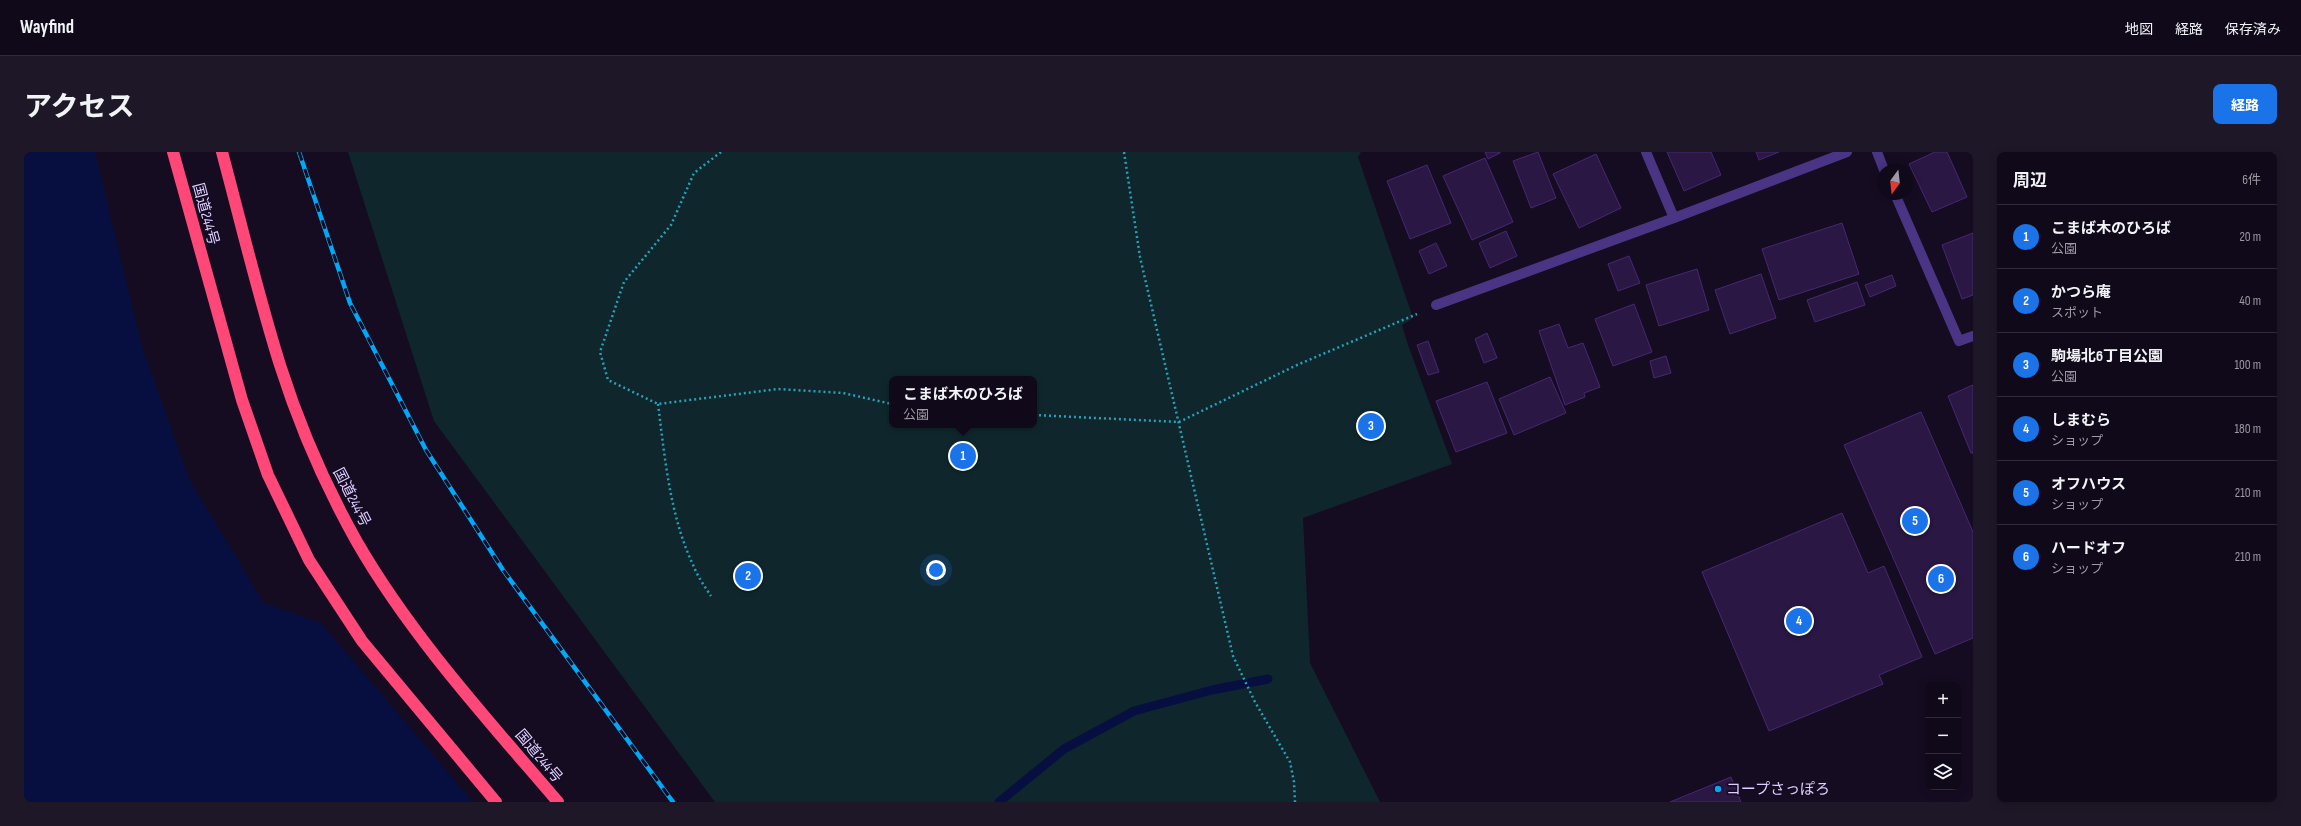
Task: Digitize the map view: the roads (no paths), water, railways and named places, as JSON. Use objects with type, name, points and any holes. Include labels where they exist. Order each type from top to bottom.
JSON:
[{"type":"highway","name":"国道244号","points":[[173,152],[242,400],[268,475],[309,560],[362,641],[496,802]]},
{"type":"highway","name":"国道244号","points":[[222,152],[280,365],[316,459],[358,542],[401,609],[465,693],[558,802]]},
{"type":"street","points":[[1646,152],[1674,218]]},
{"type":"street","points":[[1436,305],[1674,218],[1848,152]]},
{"type":"street","points":[[1877,152],[1882,164]]},
{"type":"street","points":[[1898,200],[1959,341],[1973,336]]},
{"type":"waterway","points":[[999,802],[1064,749],[1134,711],[1212,690],[1268,679]]},
{"type":"railway","points":[[299,152],[350,303],[426,450],[503,570],[673,802]]},
{"type":"place","name":"駒場北6丁目公園","points":[[1371,426]]},
{"type":"place","name":"こまば木のひろば","points":[[963,456]]},
{"type":"place","name":"オフハウス","points":[[1915,521]]},
{"type":"place","name":"かつら庵","points":[[748,576]]},
{"type":"place","name":"ハードオフ","points":[[1941,579]]},
{"type":"place","name":"しまむら","points":[[1799,621]]},
{"type":"place","name":"コープさっぽろ","points":[[1718,789]]}]
